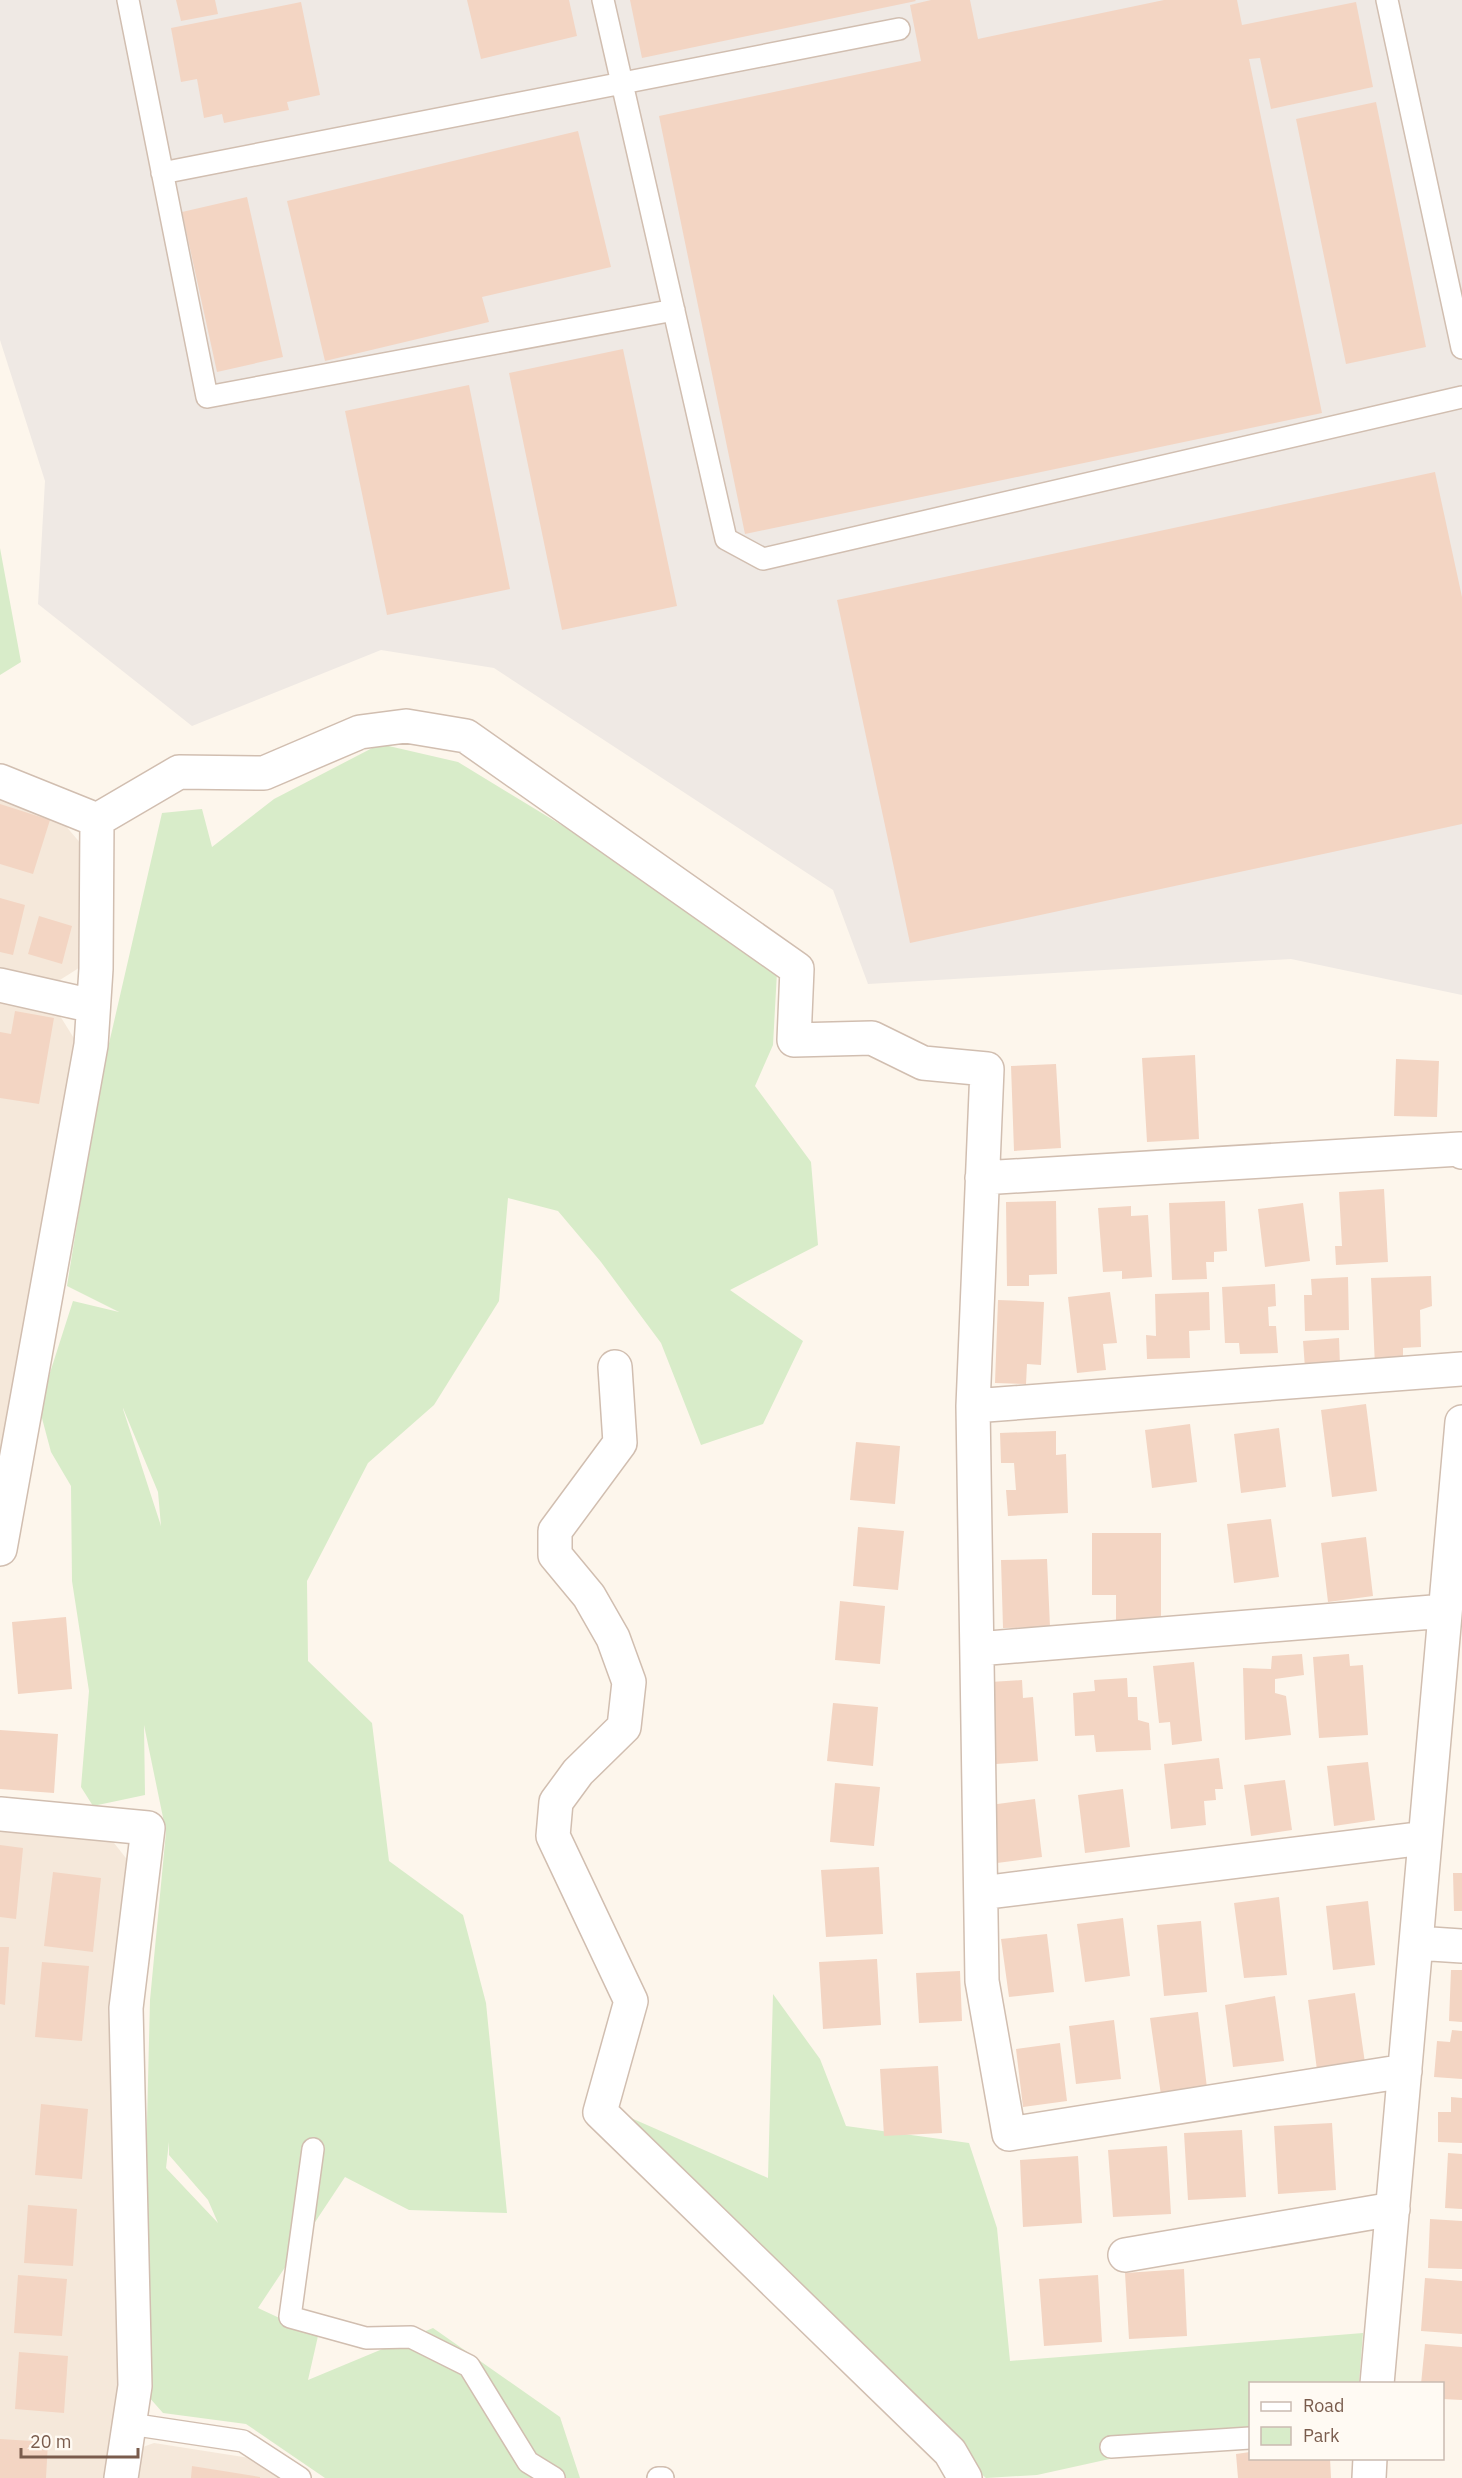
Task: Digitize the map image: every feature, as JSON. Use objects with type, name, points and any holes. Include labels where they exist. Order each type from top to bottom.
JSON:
[{"type":"street","points":[[97,820],[179,772],[264,773],[360,732],[405,726],[466,736],[797,969],[794,1040],[872,1038],[923,1063],[987,1069],[973,1406],[982,1981],[1009,2134],[1405,2071]]},
{"type":"street","points":[[0,782],[97,820]]},
{"type":"street","points":[[0,1550],[91,1045],[97,820]]},
{"type":"street","points":[[0,986],[93,1006]]},
{"type":"street","points":[[982,1178],[1460,1149],[1462,1152]]},
{"type":"street","points":[[615,1367],[620,1443],[555,1531],[555,1555],[589,1596],[613,1638],[629,1682],[624,1727],[578,1772],[555,1802],[553,1836],[631,2001],[600,2112],[950,2452],[965,2478]]},
{"type":"street","points":[[973,1406],[1462,1369]]},
{"type":"street","points":[[1377,2382],[1462,1422]]},
{"type":"street","points":[[977,1649],[1445,1611]]},
{"type":"street","points":[[0,1814],[148,1828],[126,2008],[135,2386],[121,2478]]},
{"type":"street","points":[[981,1893],[1425,1838]]},
{"type":"street","points":[[1416,1943],[1462,1947]]},
{"type":"street","points":[[1125,2254],[1393,2209]]},
{"type":"street","points":[[1369,2478],[1371,2460]]},
{"type":"lane","points":[[128,0],[207,397],[674,310]]},
{"type":"lane","points":[[603,0],[726,539],[763,559],[1462,397]]},
{"type":"lane","points":[[1387,0],[1462,348]]},
{"type":"lane","points":[[162,173],[899,29]]},
{"type":"lane","points":[[313,2149],[290,2318],[366,2338],[411,2337],[469,2366],[528,2462],[554,2478]]},
{"type":"lane","points":[[130,2424],[243,2441],[300,2478]]},
{"type":"lane","points":[[1111,2446],[1249,2438]]},
{"type":"lane","points":[[658,2478],[663,2478]]},
{"type":"shaded area","points":[[0,0],[1462,0],[1462,995],[1291,959],[868,984],[833,890],[494,668],[381,650],[192,726],[38,604],[45,481],[0,340]]},
{"type":"shaded area","points":[[0,795],[59,818],[82,845],[82,966],[52,985],[0,972]]},
{"type":"shaded area","points":[[0,999],[57,1011],[75,1040],[0,1470]]},
{"type":"shaded area","points":[[0,1827],[107,1834],[129,1862],[123,2390],[107,2478],[0,2478]]},
{"type":"shaded area","points":[[154,2443],[256,2459],[284,2478],[136,2478],[140,2448]]},
{"type":"green space","points":[[0,548],[21,662],[0,675]]},
{"type":"green space","points":[[380,744],[458,762],[568,829],[777,972],[773,1045],[755,1086],[811,1162],[818,1245],[730,1290],[803,1341],[763,1424],[701,1445],[661,1343],[601,1262],[558,1211],[508,1198],[499,1301],[434,1405],[368,1463],[307,1581],[308,1661],[372,1723],[389,1861],[463,1915],[486,2003],[507,2213],[409,2210],[345,2177],[258,2308],[318,2336],[308,2380],[433,2328],[560,2417],[580,2478],[325,2478],[246,2424],[163,2413],[148,2396],[146,2162],[150,2000],[166,1832],[144,1725],[145,1795],[93,1806],[81,1787],[89,1691],[72,1581],[71,1486],[51,1452],[39,1407],[73,1301],[119,1312],[67,1286],[99,1087],[162,813],[202,809],[212,847],[274,799]],"holes":[[[123,1409],[158,1492],[161,1526]],[[169,2142],[169,2155],[208,2200],[218,2223],[166,2168]]]},
{"type":"green space","points":[[773,1994],[820,2059],[846,2126],[969,2143],[997,2228],[1010,2361],[1363,2333],[1359,2382],[1249,2382],[1249,2428],[1037,2475],[986,2478],[916,2419],[713,2221],[631,2118],[768,2178]]},
{"type":"building","points":[[176,0],[215,0],[218,14],[181,21]]},
{"type":"building","points":[[467,0],[569,0],[577,36],[481,59]]},
{"type":"building","points":[[630,0],[915,0],[916,1],[642,58]]},
{"type":"building","points":[[931,0],[970,0],[978,39],[1164,0],[1237,0],[1242,25],[1356,2],[1373,87],[1271,109],[1260,58],[1249,59],[1322,413],[745,534],[659,116],[921,61],[910,5]]},
{"type":"building","points":[[301,2],[320,95],[287,102],[289,110],[224,123],[222,114],[204,118],[197,79],[181,82],[171,28]]},
{"type":"building","points":[[1376,102],[1426,347],[1346,364],[1296,119]]},
{"type":"building","points":[[578,131],[611,267],[482,297],[489,322],[325,361],[287,201]]},
{"type":"building","points":[[247,197],[283,357],[217,372],[182,212]]},
{"type":"building","points":[[623,349],[677,606],[562,630],[509,373]]},
{"type":"building","points":[[469,385],[510,589],[387,615],[345,411]]},
{"type":"building","points":[[1435,472],[1462,597],[1462,824],[910,943],[837,600]]},
{"type":"building","points":[[0,804],[50,820],[33,874],[0,864]]},
{"type":"building","points":[[0,898],[25,905],[13,955],[0,952]]},
{"type":"building","points":[[39,916],[72,926],[62,964],[28,954]]},
{"type":"building","points":[[15,1011],[54,1018],[39,1104],[0,1098],[0,1032],[11,1034]]},
{"type":"building","points":[[1195,1055],[1199,1139],[1147,1142],[1142,1058]]},
{"type":"building","points":[[1396,1059],[1439,1061],[1437,1117],[1394,1116]]},
{"type":"building","points":[[1056,1064],[1061,1148],[1014,1151],[1011,1066]]},
{"type":"building","points":[[1384,1189],[1388,1262],[1336,1265],[1335,1246],[1342,1246],[1339,1192]]},
{"type":"building","points":[[1056,1201],[1057,1274],[1029,1275],[1029,1286],[1007,1286],[1006,1202]]},
{"type":"building","points":[[1225,1201],[1227,1251],[1214,1252],[1214,1262],[1206,1262],[1207,1279],[1172,1280],[1169,1203]]},
{"type":"building","points":[[1303,1203],[1310,1261],[1265,1267],[1258,1209]]},
{"type":"building","points":[[1131,1206],[1131,1216],[1148,1215],[1152,1277],[1122,1279],[1122,1271],[1103,1272],[1098,1208]]},
{"type":"building","points":[[1431,1276],[1432,1306],[1420,1310],[1421,1347],[1403,1348],[1403,1364],[1375,1366],[1371,1278]]},
{"type":"building","points":[[1348,1277],[1349,1330],[1305,1331],[1304,1295],[1312,1295],[1311,1279]]},
{"type":"building","points":[[1275,1284],[1276,1306],[1268,1307],[1269,1326],[1276,1326],[1278,1353],[1240,1354],[1239,1343],[1225,1343],[1222,1287]]},
{"type":"building","points":[[1110,1292],[1117,1343],[1103,1344],[1106,1370],[1077,1373],[1068,1297]]},
{"type":"building","points":[[1209,1292],[1210,1330],[1189,1331],[1190,1358],[1147,1359],[1146,1335],[1156,1336],[1155,1294]]},
{"type":"building","points":[[998,1300],[1044,1302],[1041,1365],[1027,1364],[1026,1384],[995,1383]]},
{"type":"building","points":[[1339,1338],[1340,1365],[1305,1368],[1303,1341]]},
{"type":"building","points":[[1366,1404],[1377,1491],[1332,1497],[1321,1410]]},
{"type":"building","points":[[1190,1424],[1197,1482],[1152,1488],[1145,1430]]},
{"type":"building","points":[[1279,1428],[1286,1487],[1241,1493],[1234,1434]]},
{"type":"building","points":[[1056,1431],[1056,1455],[1066,1454],[1068,1513],[1008,1516],[1006,1490],[1016,1490],[1014,1463],[1001,1463],[1000,1433]]},
{"type":"building","points":[[856,1442],[900,1446],[895,1504],[850,1500]]},
{"type":"building","points":[[1271,1519],[1279,1577],[1234,1583],[1227,1524]]},
{"type":"building","points":[[858,1527],[904,1531],[898,1590],[853,1586]]},
{"type":"building","points":[[1092,1533],[1161,1533],[1161,1625],[1116,1625],[1116,1595],[1092,1595]]},
{"type":"building","points":[[1366,1537],[1373,1596],[1328,1602],[1321,1543]]},
{"type":"building","points":[[1047,1559],[1050,1627],[1003,1628],[1001,1560]]},
{"type":"building","points":[[840,1601],[885,1606],[880,1664],[835,1660]]},
{"type":"building","points":[[66,1617],[72,1689],[18,1694],[12,1622]]},
{"type":"building","points":[[1302,1654],[1304,1675],[1275,1679],[1275,1693],[1286,1696],[1291,1735],[1245,1740],[1243,1668],[1271,1669],[1272,1656]]},
{"type":"building","points":[[1349,1654],[1350,1666],[1363,1665],[1368,1735],[1319,1738],[1313,1657]]},
{"type":"building","points":[[1194,1662],[1202,1741],[1172,1745],[1170,1722],[1159,1723],[1153,1666]]},
{"type":"building","points":[[1127,1678],[1128,1697],[1137,1697],[1138,1720],[1149,1723],[1151,1750],[1096,1752],[1094,1735],[1075,1736],[1073,1693],[1095,1691],[1094,1680]]},
{"type":"building","points":[[1022,1680],[1023,1698],[1033,1697],[1038,1761],[996,1764],[990,1682]]},
{"type":"building","points":[[833,1703],[878,1707],[873,1766],[827,1761]]},
{"type":"building","points":[[0,1730],[58,1734],[54,1793],[0,1789]]},
{"type":"building","points":[[1219,1758],[1223,1789],[1215,1789],[1216,1800],[1204,1801],[1206,1825],[1171,1829],[1164,1764]]},
{"type":"building","points":[[1368,1762],[1375,1820],[1334,1826],[1327,1766]]},
{"type":"building","points":[[1285,1780],[1292,1830],[1251,1836],[1244,1785]]},
{"type":"building","points":[[835,1783],[880,1787],[874,1846],[830,1842]]},
{"type":"building","points":[[1123,1789],[1130,1847],[1085,1853],[1078,1795]]},
{"type":"building","points":[[1035,1799],[1042,1857],[997,1863],[990,1805]]},
{"type":"building","points":[[0,1845],[23,1848],[16,1919],[0,1917]]},
{"type":"building","points":[[879,1867],[883,1934],[826,1937],[821,1870]]},
{"type":"building","points":[[53,1872],[101,1878],[93,1952],[44,1946]]},
{"type":"building","points":[[1453,1873],[1462,1873],[1462,1911],[1454,1911]]},
{"type":"building","points":[[1279,1897],[1287,1975],[1244,1978],[1234,1903]]},
{"type":"building","points":[[1368,1901],[1375,1965],[1333,1970],[1326,1906]]},
{"type":"building","points":[[1123,1918],[1130,1976],[1085,1982],[1077,1924]]},
{"type":"building","points":[[1201,1921],[1207,1992],[1164,1996],[1157,1925]]},
{"type":"building","points":[[1047,1934],[1054,1992],[1009,1997],[1001,1939]]},
{"type":"building","points":[[0,1947],[9,1947],[5,2005],[0,2004]]},
{"type":"building","points":[[877,1959],[881,2025],[823,2029],[819,1962]]},
{"type":"building","points":[[42,1962],[89,1966],[82,2041],[35,2037]]},
{"type":"building","points":[[1451,1970],[1462,1970],[1462,2022],[1449,2021]]},
{"type":"building","points":[[960,1971],[962,2021],[919,2023],[916,1973]]},
{"type":"building","points":[[1355,1993],[1365,2063],[1317,2070],[1308,2000]]},
{"type":"building","points":[[1275,1996],[1284,2061],[1233,2067],[1225,2005]]},
{"type":"building","points":[[1198,2012],[1207,2088],[1161,2095],[1150,2018]]},
{"type":"building","points":[[1114,2020],[1121,2079],[1076,2084],[1069,2026]]},
{"type":"building","points":[[1452,2030],[1462,2031],[1462,2079],[1434,2077],[1437,2041],[1450,2042]]},
{"type":"building","points":[[1060,2043],[1067,2101],[1023,2107],[1016,2049]]},
{"type":"building","points":[[938,2066],[942,2133],[884,2136],[880,2069]]},
{"type":"building","points":[[1451,2097],[1462,2098],[1462,2143],[1438,2142],[1438,2112],[1451,2112]]},
{"type":"building","points":[[41,2104],[88,2109],[82,2179],[35,2175]]},
{"type":"building","points":[[1332,2123],[1336,2190],[1278,2194],[1274,2126]]},
{"type":"building","points":[[1242,2130],[1246,2197],[1188,2200],[1184,2133]]},
{"type":"building","points":[[1167,2146],[1171,2214],[1113,2217],[1108,2150]]},
{"type":"building","points":[[1448,2153],[1462,2154],[1462,2209],[1445,2208]]},
{"type":"building","points":[[1078,2156],[1082,2223],[1023,2227],[1020,2160]]},
{"type":"building","points":[[28,2205],[77,2209],[73,2266],[24,2263]]},
{"type":"building","points":[[1430,2219],[1462,2221],[1462,2269],[1428,2268]]},
{"type":"building","points":[[1184,2269],[1187,2336],[1129,2339],[1125,2273]]},
{"type":"building","points":[[18,2275],[67,2279],[62,2336],[14,2333]]},
{"type":"building","points":[[1098,2275],[1102,2342],[1044,2346],[1039,2279]]},
{"type":"building","points":[[1425,2278],[1462,2281],[1462,2334],[1421,2331]]},
{"type":"building","points":[[1425,2344],[1462,2347],[1462,2400],[1444,2399],[1444,2382],[1421,2382]]},
{"type":"building","points":[[19,2352],[68,2356],[64,2413],[15,2409]]},
{"type":"building","points":[[0,2439],[48,2442],[46,2478],[0,2478]]},
{"type":"building","points":[[1249,2452],[1249,2460],[1330,2460],[1331,2478],[1238,2478],[1236,2454]]},
{"type":"building","points":[[192,2466],[260,2477],[260,2478],[191,2478]]}]
